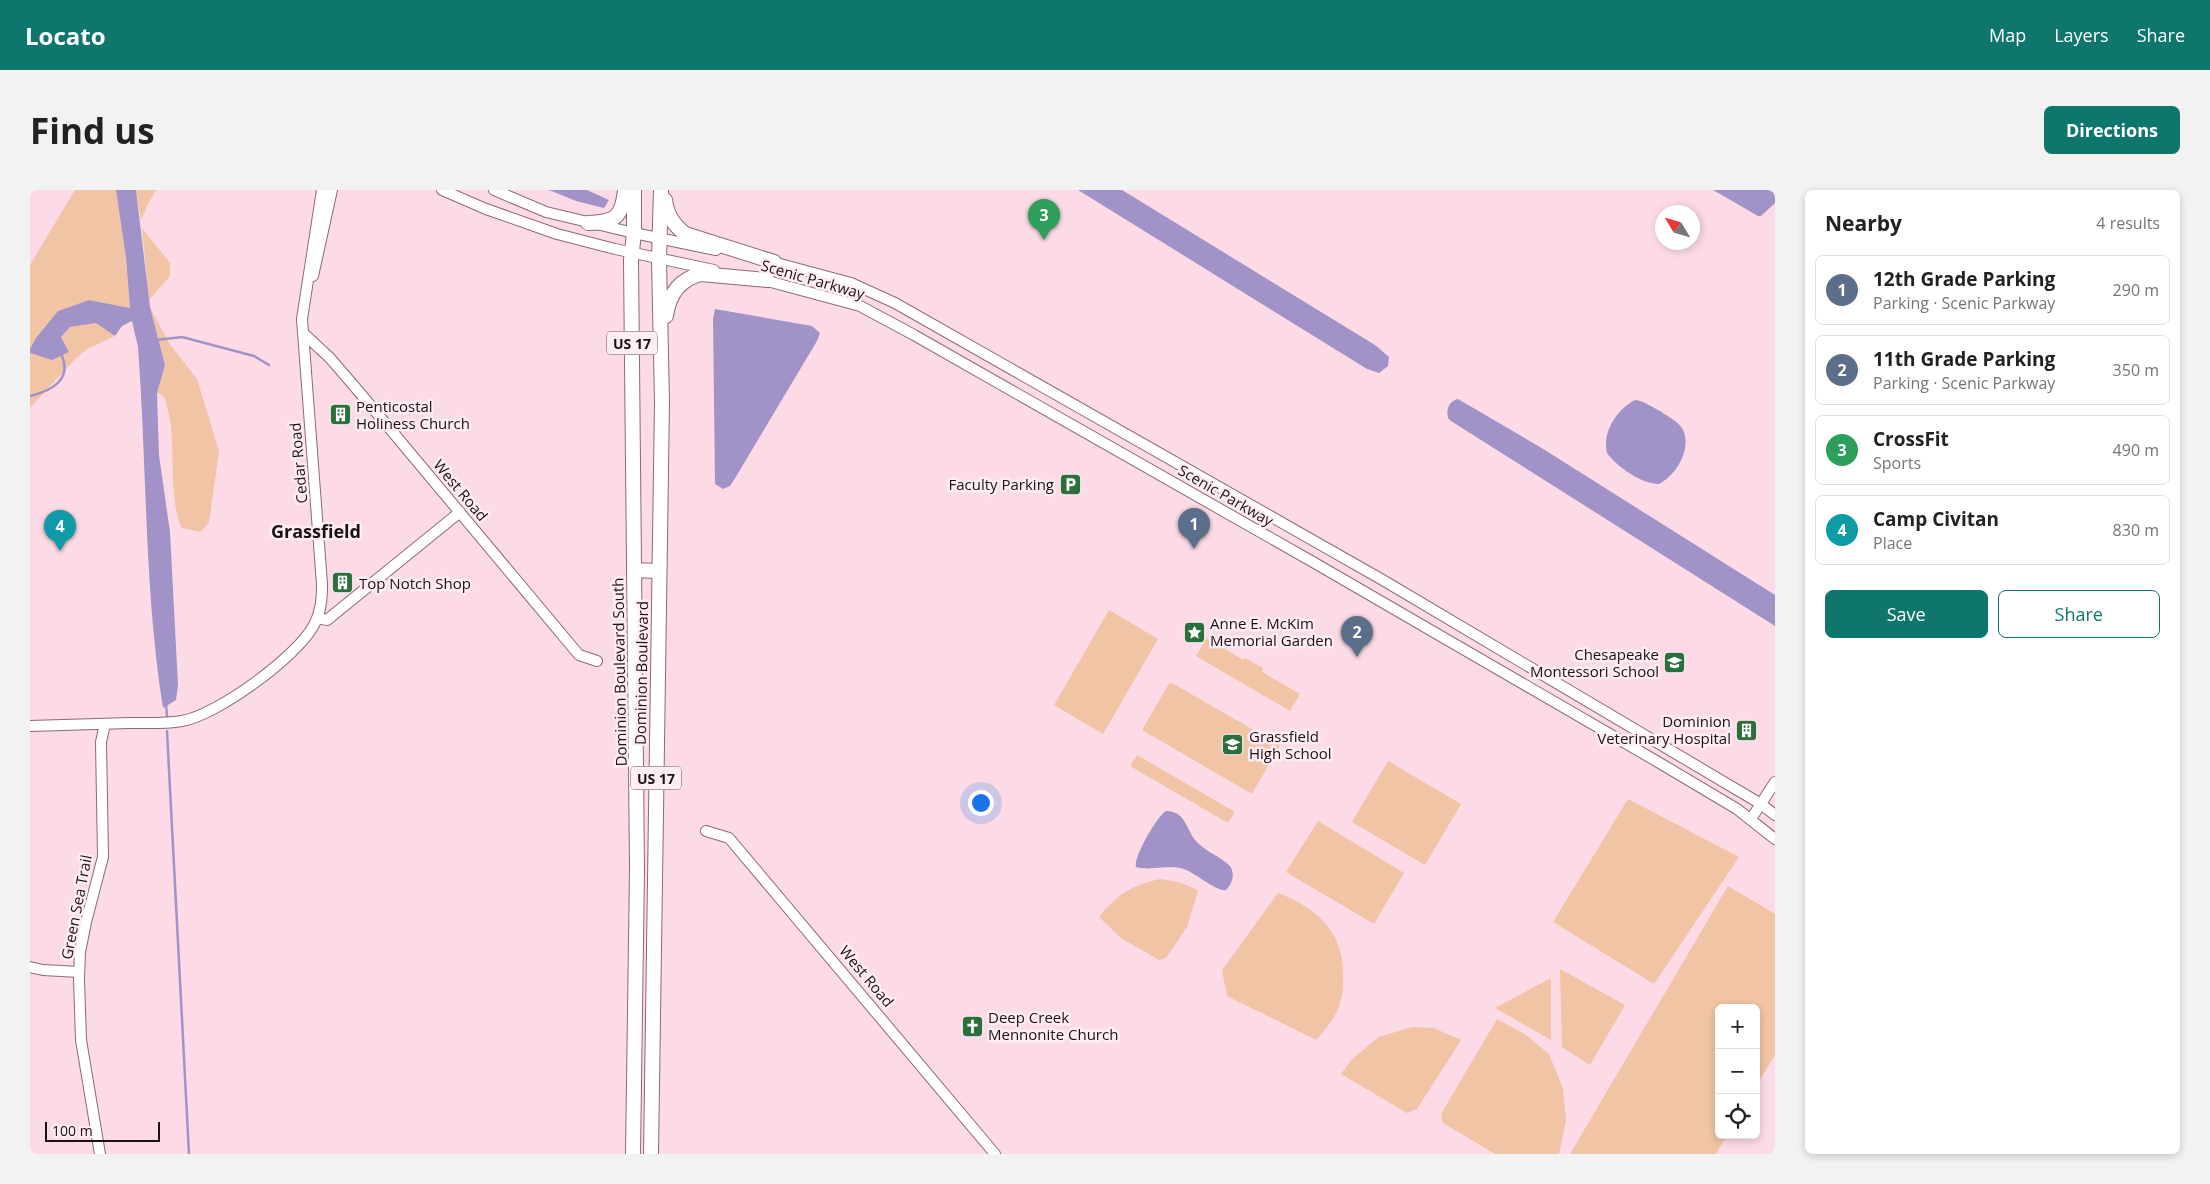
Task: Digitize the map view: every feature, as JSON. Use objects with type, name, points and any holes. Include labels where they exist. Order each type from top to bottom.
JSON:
[{"type":"highway","points":[[588,223],[608,222],[617,216],[624,206],[625,190]]},
{"type":"highway","name":"Dominion Boulevard South","points":[[633,1154],[637,878],[631,252],[634,233],[634,190]]},
{"type":"highway","points":[[663,190],[666,210],[674,224],[685,234],[774,262]]},
{"type":"highway","name":"US 17","points":[[661,376],[659,259],[663,190]]},
{"type":"highway","points":[[661,376],[668,351],[666,314],[675,289],[683,281],[702,274],[767,280]]},
{"type":"highway","name":"Dominion Boulevard","points":[[650,1154],[661,376]]},
{"type":"highway","points":[[634,570],[659,571]]},
{"type":"street","name":"Cedar Road","points":[[30,726],[177,722],[198,717],[214,710],[277,664],[306,637],[318,618],[322,602],[320,548],[303,333],[303,310],[322,190]]},
{"type":"street","points":[[303,310],[318,256],[332,190]]},
{"type":"street","name":"Scenic Parkway","points":[[442,190],[486,209],[557,234],[659,259],[767,280],[860,306],[910,332],[1313,562],[1658,762],[1737,809],[1775,839]]},
{"type":"street","name":"Scenic Parkway","points":[[494,190],[546,212],[588,223],[774,262],[850,283],[895,303],[1381,579],[1761,804],[1775,815]]},
{"type":"street","name":"West Road","points":[[303,333],[336,365],[579,655],[597,661]]},
{"type":"street","points":[[318,618],[327,620],[460,512]]},
{"type":"street","name":"Green Sea Trail","points":[[100,1154],[81,1040],[79,972],[86,922],[103,857],[101,757],[105,724]]},
{"type":"street","points":[[1751,819],[1775,782]]},
{"type":"street","name":"West Road","points":[[706,832],[729,838],[995,1154]]},
{"type":"street","points":[[30,967],[43,970],[79,972]]},
{"type":"shaded area","points":[[75,190],[116,190],[126,258],[130,308],[89,300],[58,311],[30,349],[30,265]]},
{"type":"shaded area","points":[[116,190],[136,190],[150,307],[165,365],[157,393],[159,455],[170,532],[178,685],[176,700],[163,708],[152,618],[138,347],[132,321],[122,326],[115,336],[96,323],[70,327],[61,337],[69,352],[52,360],[30,353],[36,338],[58,311],[89,300],[130,308],[126,258]]},
{"type":"shaded area","points":[[136,190],[156,190],[141,220]]},
{"type":"shaded area","points":[[549,190],[587,190],[609,200],[604,208],[576,201]]},
{"type":"shaded area","points":[[1078,190],[1122,190],[1375,345],[1389,357],[1388,366],[1379,373],[1367,369]]},
{"type":"shaded area","points":[[1713,190],[1775,190],[1775,203],[1761,216],[1758,216]]},
{"type":"shaded area","points":[[142,228],[170,263],[170,276],[149,300]]},
{"type":"shaded area","points":[[150,307],[169,343],[197,379],[219,451],[209,522],[201,532],[182,528],[178,518],[174,493],[170,419],[164,396],[157,393],[165,365]]},
{"type":"shaded area","points":[[715,309],[812,326],[820,333],[734,480],[730,486],[723,489],[715,484],[713,319]]},
{"type":"shaded area","points":[[96,323],[115,336],[87,349],[76,358],[30,408],[30,353],[52,360],[69,352],[61,336],[70,327]]},
{"type":"shaded area","points":[[1458,399],[1540,447],[1775,595],[1775,626],[1451,421],[1448,418],[1447,412],[1450,404]]},
{"type":"shaded area","points":[[1635,400],[1648,404],[1672,419],[1682,428],[1685,435],[1686,444],[1681,460],[1672,474],[1659,484],[1645,481],[1630,474],[1607,453],[1607,437],[1612,422],[1622,409]]},
{"type":"shaded area","points":[[1109,610],[1158,639],[1103,734],[1054,705]]},
{"type":"shaded area","points":[[1207,638],[1243,660],[1245,658],[1263,668],[1262,672],[1300,694],[1290,711],[1196,656]]},
{"type":"shaded area","points":[[1170,682],[1280,745],[1252,794],[1142,730]]},
{"type":"shaded area","points":[[1137,755],[1235,812],[1228,823],[1130,766]]},
{"type":"shaded area","points":[[1388,761],[1461,804],[1425,865],[1352,822]]},
{"type":"shaded area","points":[[1628,799],[1739,857],[1654,984],[1553,922]]},
{"type":"shaded area","points":[[1166,811],[1181,817],[1199,844],[1230,866],[1232,878],[1226,890],[1216,888],[1180,868],[1136,867],[1138,855],[1146,838]]},
{"type":"shaded area","points":[[1318,821],[1404,873],[1374,924],[1286,872]]},
{"type":"shaded area","points":[[1160,879],[1180,883],[1198,891],[1187,927],[1166,958],[1159,960],[1121,938],[1099,917],[1112,902],[1125,892]]},
{"type":"shaded area","points":[[1728,886],[1775,914],[1775,1055],[1760,1079],[1760,1004],[1715,1004],[1715,1139],[1725,1139],[1716,1154],[1570,1154]]},
{"type":"shaded area","points":[[1278,893],[1293,899],[1318,916],[1335,937],[1340,951],[1343,965],[1343,982],[1340,1003],[1333,1018],[1316,1040],[1227,996],[1222,970]]},
{"type":"shaded area","points":[[1560,969],[1625,1005],[1590,1065],[1562,1047]]},
{"type":"shaded area","points":[[1551,978],[1551,1040],[1495,1008]]},
{"type":"shaded area","points":[[1497,1019],[1526,1035],[1549,1054],[1563,1088],[1566,1120],[1559,1154],[1495,1154],[1443,1123],[1441,1114]]},
{"type":"shaded area","points":[[1412,1027],[1434,1028],[1461,1040],[1417,1109],[1407,1113],[1341,1074],[1352,1059],[1379,1037]]},
{"type":"waterway","points":[[156,340],[182,337],[254,356],[269,365]]},
{"type":"waterway","points":[[30,396],[53,387],[62,377],[64,363],[61,354]]},
{"type":"waterway","points":[[166,704],[167,716]]},
{"type":"waterway","points":[[167,731],[189,1154]]},
{"type":"place","name":"CrossFit","points":[[1044,240]]},
{"type":"place","name":"Penticostal Holiness Church","points":[[340,415]]},
{"type":"place","name":"Faculty Parking","points":[[1070,484]]},
{"type":"place","name":"12th Grade Parking","points":[[1194,549]]},
{"type":"place","name":"Camp Civitan","points":[[60,551]]},
{"type":"place","name":"Top Notch Shop","points":[[343,583]]},
{"type":"place","name":"Anne E. McKim Memorial Garden","points":[[1194,632]]},
{"type":"place","name":"11th Grade Parking","points":[[1357,657]]},
{"type":"place","name":"Chesapeake Montessori School","points":[[1675,663]]},
{"type":"place","name":"Dominion Veterinary Hospital","points":[[1747,730]]},
{"type":"place","name":"Grassfield High School","points":[[1233,745]]},
{"type":"place","name":"Deep Creek Mennonite Church","points":[[972,1026]]},
{"type":"district","name":"Grassfield","points":[[316,531]]}]
